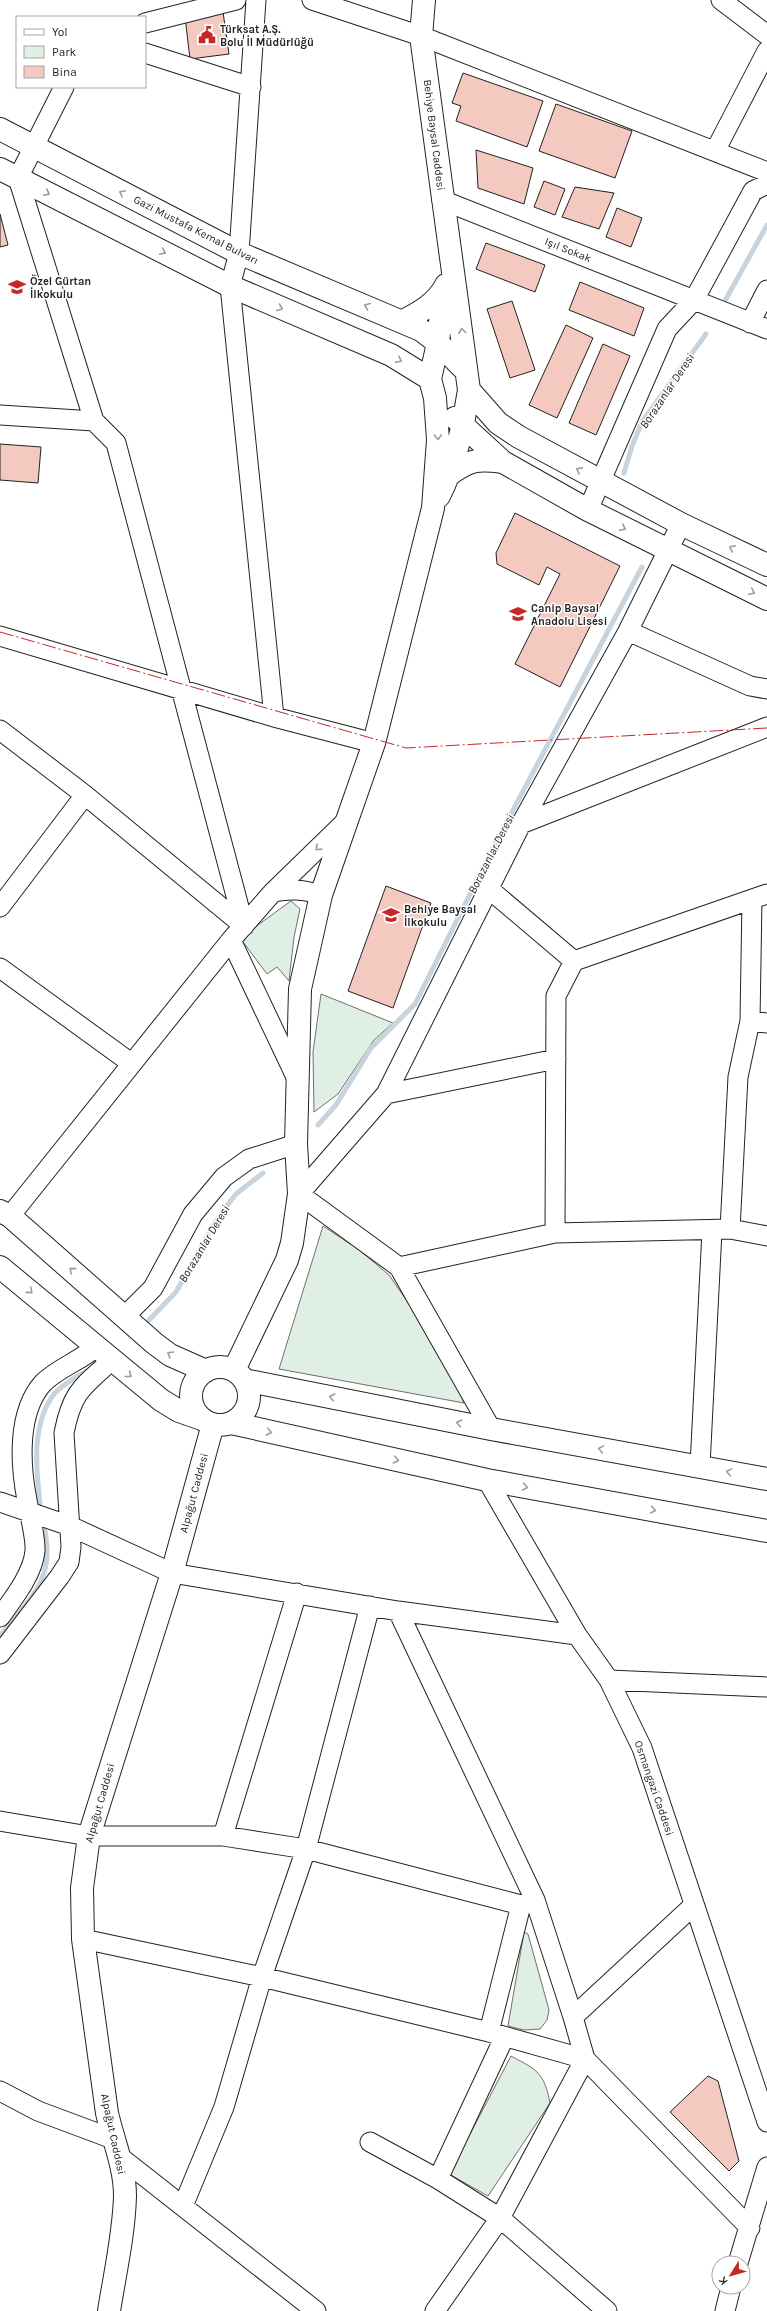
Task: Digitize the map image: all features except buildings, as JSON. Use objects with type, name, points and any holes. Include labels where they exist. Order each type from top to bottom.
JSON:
[{"type":"main road","name":"Behiye Baysal Caddesi","points":[[424,0],[421,36],[442,200],[463,339],[467,380],[463,426],[450,474],[433,508]]},
{"type":"main road","name":"Gazi Mustafa Kemal Bulvarı","points":[[0,129],[239,253],[403,321],[438,343],[498,423],[519,437],[681,524],[767,565]]},
{"type":"main road","points":[[9,174],[230,286],[391,356],[432,388],[463,426],[503,462],[588,510],[767,599]]},
{"type":"main road","points":[[239,1375],[287,1260],[292,1243],[299,1194],[296,1144],[296,1077],[300,989],[321,895],[374,743],[433,508],[438,440],[432,388],[443,292],[453,270]]},
{"type":"main road","points":[[403,321],[429,306],[443,292]]},
{"type":"main road","points":[[450,474],[470,461],[479,459],[503,462]]},
{"type":"main road","points":[[5,1214],[125,1316],[154,1343],[170,1354],[206,1370],[225,1367],[239,1375],[491,1429],[767,1479]]},
{"type":"main road","points":[[0,1267],[161,1400],[179,1411],[215,1422],[487,1480],[767,1531]]},
{"type":"main road","points":[[206,1370],[196,1380],[191,1394],[195,1412],[215,1422],[244,1414],[249,1405],[250,1395],[239,1375]]},
{"type":"main road","name":"Alpağut Caddesi","points":[[109,2311],[125,2196],[117,2148],[107,2113],[83,1939],[82,1888],[89,1836],[172,1573],[215,1422]]},
{"type":"street","points":[[146,23],[236,0]]},
{"type":"street","points":[[256,0],[239,253],[230,286],[274,717]]},
{"type":"street","points":[[312,0],[421,36],[767,172]]},
{"type":"street","points":[[721,0],[767,35]]},
{"type":"street","points":[[714,152],[767,51]]},
{"type":"street","points":[[146,53],[251,87]]},
{"type":"street","points":[[63,88],[33,146],[9,174],[94,421],[116,442],[244,926]]},
{"type":"street","points":[[588,510],[667,329],[694,300],[753,191],[767,184]]},
{"type":"street","name":"Işıl Sokak","points":[[442,200],[758,326]]},
{"type":"street","points":[[758,326],[767,290]]},
{"type":"street","points":[[0,415],[94,421]]},
{"type":"street","points":[[491,1429],[399,1267],[299,1194],[386,1094],[521,824],[628,631],[681,524]]},
{"type":"street","points":[[628,631],[750,686],[767,689]]},
{"type":"street","points":[[0,636],[182,691],[374,743]]},
{"type":"street","points":[[521,824],[767,727]]},
{"type":"street","points":[[0,730],[86,795],[244,926]]},
{"type":"street","points":[[0,907],[86,795]]},
{"type":"street","points":[[5,1214],[272,892],[346,821]]},
{"type":"street","points":[[272,892],[290,889],[306,890],[321,895]]},
{"type":"street","points":[[489,889],[574,961]]},
{"type":"street","points":[[555,1233],[556,996],[574,961],[760,897],[758,1022],[738,1077],[721,1230],[700,1466]]},
{"type":"street","points":[[231,940],[296,1077]]},
{"type":"street","points":[[0,968],[131,1063]]},
{"type":"street","points":[[386,1094],[556,1059]]},
{"type":"street","points":[[125,1316],[153,1288],[192,1214],[207,1194],[224,1176],[249,1159],[296,1144]]},
{"type":"street","points":[[399,1267],[555,1233],[721,1230],[767,1236]]},
{"type":"street","points":[[0,1617],[16,1596],[28,1572],[35,1550],[22,1468],[24,1434],[30,1405],[43,1384],[52,1375],[85,1356],[104,1354]]},
{"type":"street","points":[[0,1654],[29,1619],[68,1562],[71,1547],[64,1433],[73,1398],[104,1354]]},
{"type":"street","name":"Osmangazi Caddesi","points":[[487,1480],[577,1635],[609,1680],[642,1748],[767,2122]]},
{"type":"street","points":[[0,1502],[70,1526],[172,1573],[398,1611],[577,1635]]},
{"type":"street","points":[[223,1836],[297,1593]]},
{"type":"street","points":[[183,2206],[224,2107],[262,1978],[306,1849],[370,1606]]},
{"type":"street","points":[[398,1611],[528,1902],[573,2017],[585,2059],[750,2228]]},
{"type":"street","points":[[609,1680],[767,1687],[767,1700]]},
{"type":"street","points":[[0,1821],[89,1836],[223,1836],[306,1849],[528,1902]]},
{"type":"street","points":[[438,2179],[497,2035],[528,1902]]},
{"type":"street","points":[[573,2017],[694,1905]]},
{"type":"street","points":[[83,1939],[262,1978],[497,2035],[585,2059]]},
{"type":"street","points":[[435,2311],[500,2218],[585,2059]]},
{"type":"street","points":[[0,2091],[38,2111],[117,2148],[183,2206],[316,2311]]},
{"type":"street","points":[[370,2142],[438,2179],[500,2218],[607,2311]]},
{"type":"street","points":[[741,2255],[767,2167]]},
{"type":"street","points":[[725,2311],[729,2295]]},
{"type":"green space","points":[[291,901],[300,909],[294,937],[289,981],[277,967],[267,974],[240,938]]},
{"type":"green space","points":[[321,994],[393,1023],[374,1040],[338,1094],[314,1112],[313,1052]]},
{"type":"green space","points":[[323,1226],[358,1249],[389,1275],[441,1350],[464,1403],[279,1369]]},
{"type":"green space","points":[[524,1932],[528,1934],[549,2010],[547,2020],[540,2029],[524,2030],[508,2026]]},
{"type":"green space","points":[[511,2056],[538,2073],[545,2085],[550,2103],[488,2196],[449,2174]]},
{"type":"waterway","name":"Borazanlar Deresi","points":[[726,299],[767,225]]},
{"type":"waterway","name":"Borazanlar Deresi","points":[[624,473],[632,446],[642,422],[706,334]]},
{"type":"waterway","name":"Borazanlar Deresi","points":[[318,1125],[336,1105],[371,1048],[415,1004],[494,846],[642,567]]},
{"type":"waterway","name":"Borazanlar Deresi","points":[[149,1320],[176,1292],[213,1226],[236,1194],[263,1173]]},
{"type":"waterway","name":"Borazanlar Deresi","points":[[40,1503],[37,1476],[37,1446],[42,1418],[47,1405],[55,1393],[66,1383],[88,1370]]},
{"type":"waterway","name":"Borazanlar Deresi","points":[[0,1636],[30,1600],[43,1576],[47,1548],[45,1531]]},
{"type":"power","points":[[0,632],[406,748],[767,728]]},
{"type":"place","name":"Türksat A.Ş. Bolu İl Müdürlüğü","points":[[207,35]]},
{"type":"place","name":"Özel Gürtan İlkokulu","points":[[17,287]]},
{"type":"place","name":"Canip Baysal Anadolu Lisesi","points":[[518,614]]},
{"type":"place","name":"Behiye Baysal İlkokulu","points":[[391,915]]}]
